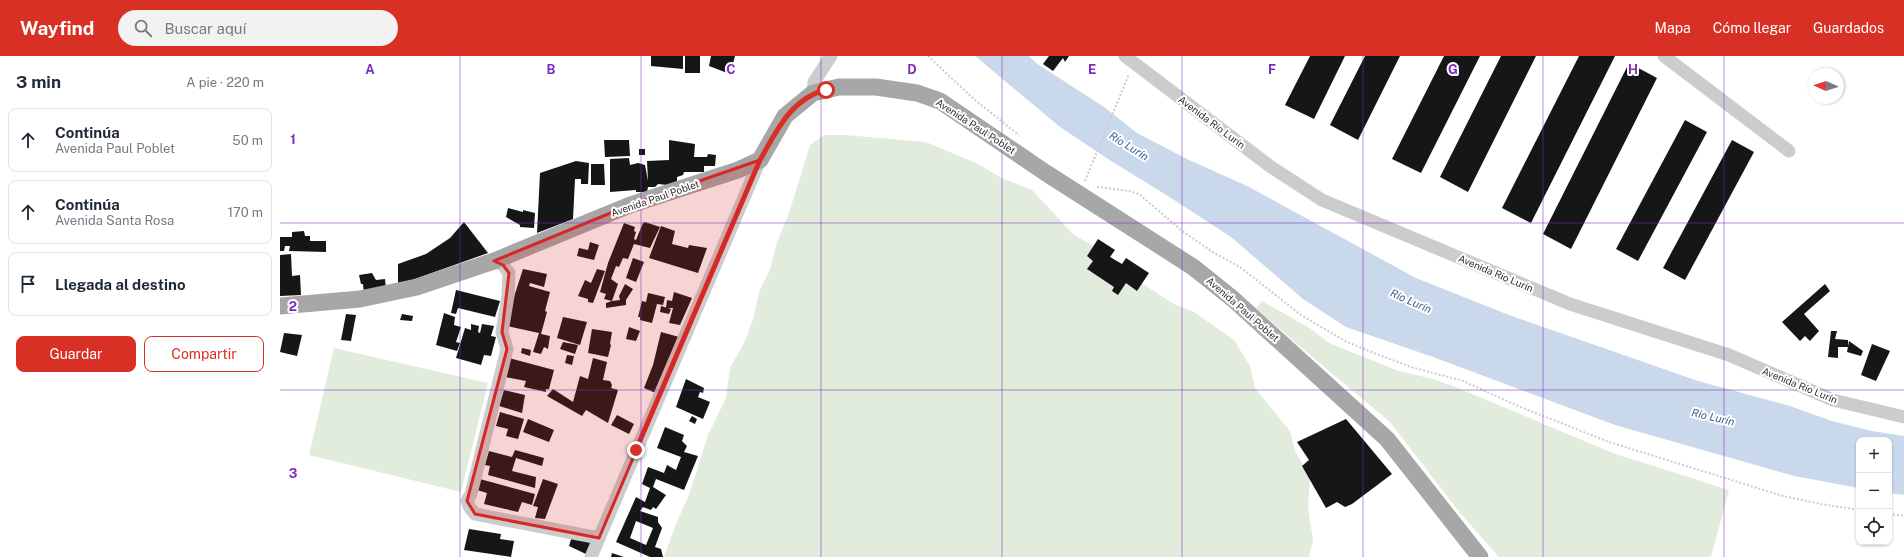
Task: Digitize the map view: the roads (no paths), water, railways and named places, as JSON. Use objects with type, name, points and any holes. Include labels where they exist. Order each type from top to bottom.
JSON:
[{"type":"main road","name":"Avenida Paul Poblet","points":[[280,306],[360,299],[417,287],[494,261],[630,205],[738,170],[760,160],[785,116],[812,93],[839,87],[876,87],[917,93],[940,101],[1046,173],[1194,267],[1233,299],[1387,439],[1480,557]]},
{"type":"street","points":[[812,93],[814,82],[831,56]]},
{"type":"street","points":[[1664,56],[1789,151]]},
{"type":"street","name":"Avenida Río Lurín","points":[[1129,60],[1271,167],[1322,200],[1570,304],[1728,355],[1834,400],[1904,417]]},
{"type":"street","points":[[591,557],[760,160]]},
{"type":"street","points":[[494,261],[503,265],[508,273],[508,296],[502,332],[507,349],[471,494],[467,501],[475,514],[599,538]]},
{"type":"water","name":"Río Lurín","points":[[975,56],[1029,56],[1036,63],[1104,107],[1137,133],[1187,159],[1247,186],[1416,278],[1509,315],[1698,381],[1790,406],[1832,421],[1872,431],[1904,436],[1904,495],[1892,493],[1892,437],[1856,437],[1856,487],[1794,476],[1615,425],[1433,357],[1346,327],[1303,299],[1231,237],[1060,127]]}]
